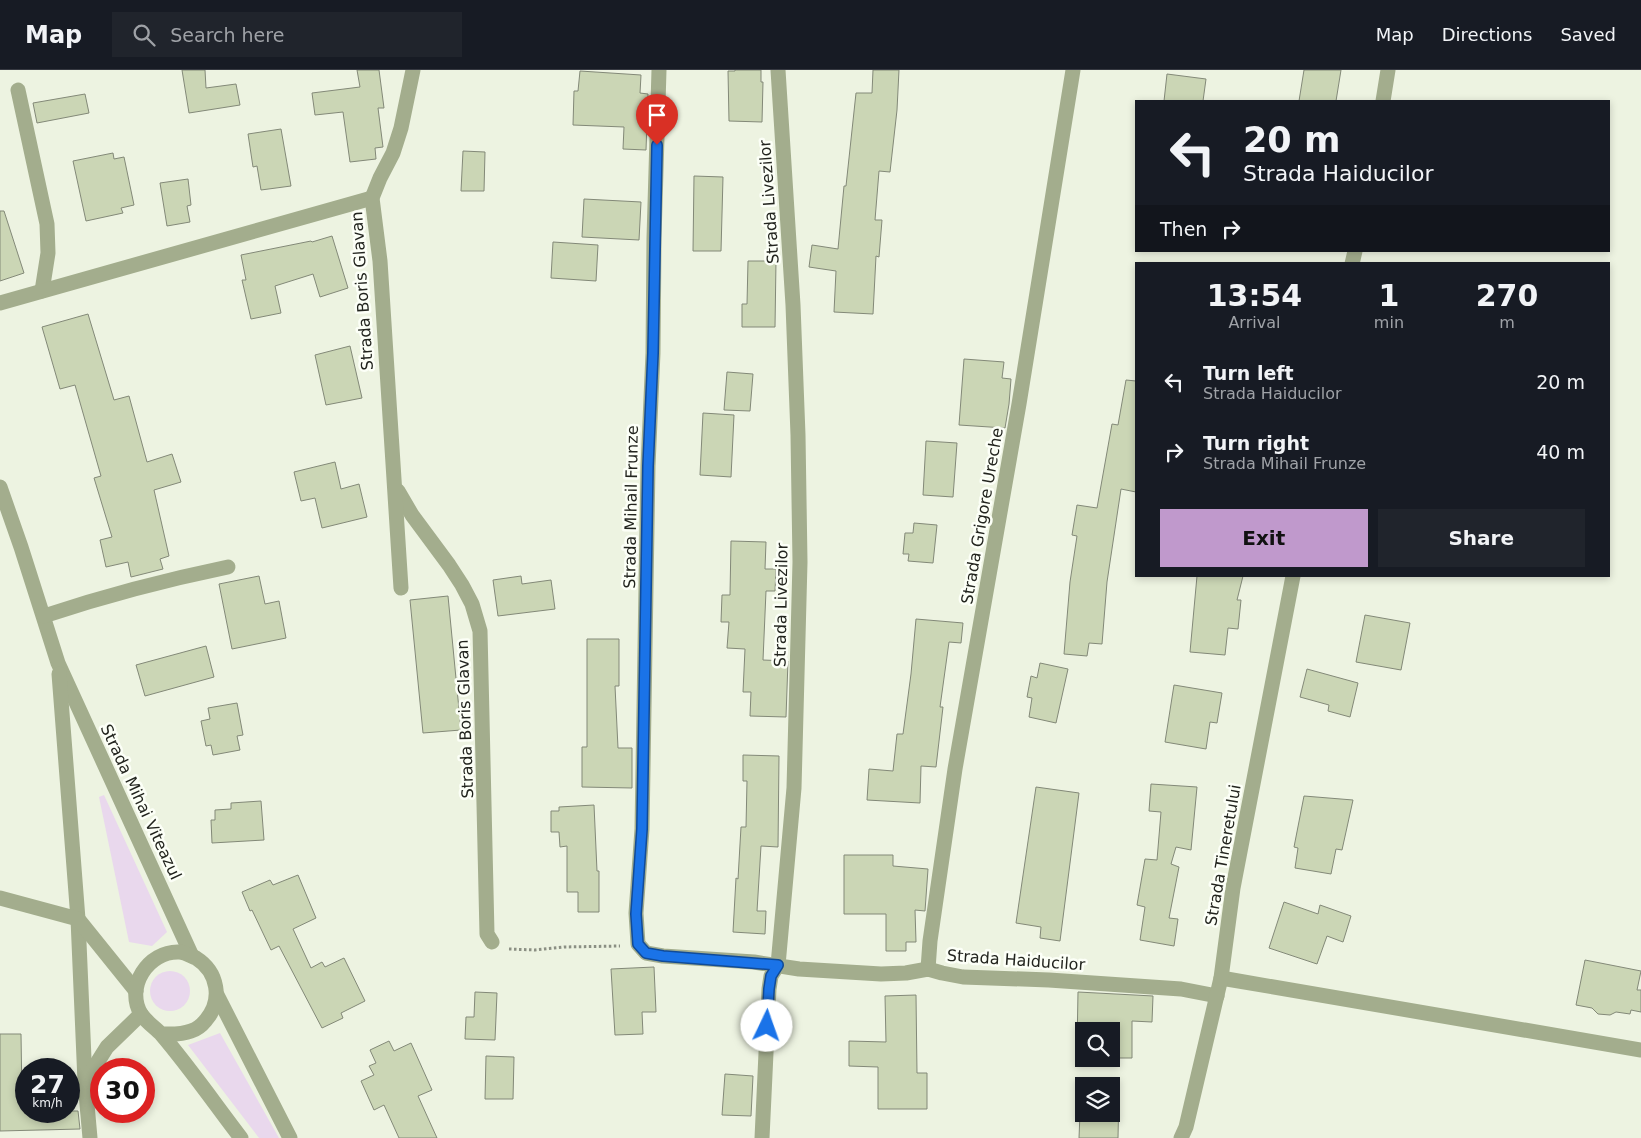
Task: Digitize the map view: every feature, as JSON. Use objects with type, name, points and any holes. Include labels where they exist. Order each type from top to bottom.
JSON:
[{"type":"street","name":"Strada Boris Glavan","points":[[402,588],[380,261],[372,198],[401,128],[412,70]]},
{"type":"street","name":"Strada Mihail Frunze","points":[[638,944],[636,914],[642,829],[648,466],[653,353],[659,70]]},
{"type":"street","name":"Strada Livezilor","points":[[762,1138],[769,989],[771,976],[778,965],[794,788],[800,562],[793,305],[778,70]]},
{"type":"street","name":"Strada Grigore Ureche","points":[[928,969],[930,942],[955,769],[1019,404],[1073,70]]},
{"type":"street","points":[[1383,100],[1388,70]]},
{"type":"street","points":[[18,90],[47,224],[48,253],[42,291]]},
{"type":"street","points":[[0,303],[372,198]]},
{"type":"street","name":"Strada Mihai Viteazul","points":[[0,487],[58,663],[192,956]]},
{"type":"street","name":"Strada Boris Glavan","points":[[396,487],[412,515],[462,585],[472,604],[480,631],[487,934],[492,942]]},
{"type":"street","points":[[44,616],[96,598],[228,567]]},
{"type":"street","name":"Strada Tineretului","points":[[1181,1138],[1186,1126],[1221,978],[1233,888],[1293,577]]},
{"type":"street","name":"Strada Mihai Viteazul","points":[[58,663],[78,920],[85,1082],[90,1138]]},
{"type":"street","points":[[0,898],[78,920],[136,991]]},
{"type":"street","name":"Strada Haiducilor","points":[[638,944],[646,953],[663,956],[778,965],[799,969],[881,974],[906,973],[928,969],[963,977],[1181,988],[1217,996]]},
{"type":"street","points":[[241,1138],[161,1034],[141,1014],[137,1004],[136,991],[139,978],[146,966],[164,954],[179,952],[192,956],[204,964],[213,975],[217,995],[290,1138]]},
{"type":"street","points":[[1221,978],[1641,1050]]},
{"type":"street","points":[[161,1034],[178,1034],[200,1027],[212,1012],[217,995]]},
{"type":"street","points":[[85,1082],[107,1047],[141,1014]]},
{"type":"path","points":[[492,942],[501,948],[516,950],[638,944]]},
{"type":"shaded area","points":[[104,795],[167,932],[152,946],[129,942],[99,797]]},
{"type":"shaded area","points":[[170,971],[184,977],[190,991],[184,1005],[170,1011],[156,1005],[150,991],[156,977]]},
{"type":"shaded area","points":[[220,1033],[279,1138],[259,1138],[188,1045]]},
{"type":"building","points":[[182,70],[205,70],[206,88],[236,84],[240,105],[189,113]]},
{"type":"building","points":[[357,70],[379,70],[384,108],[378,108],[383,147],[375,148],[376,159],[350,162],[343,112],[315,115],[312,93],[360,87]]},
{"type":"building","points":[[761,70],[761,82],[763,82],[762,122],[729,121],[728,71]]},
{"type":"building","points":[[873,70],[899,70],[897,110],[890,172],[879,171],[875,220],[882,220],[879,257],[876,256],[873,314],[834,312],[836,271],[809,267],[812,245],[838,249],[856,93],[872,93]]},
{"type":"building","points":[[1304,70],[1341,70],[1336,100],[1299,100]]},
{"type":"building","points":[[580,71],[641,75],[640,93],[648,94],[646,150],[623,149],[624,127],[573,125],[574,91],[578,91]]},
{"type":"building","points":[[1167,74],[1206,79],[1203,100],[1164,100]]},
{"type":"building","points":[[85,94],[89,113],[37,123],[33,103]]},
{"type":"building","points":[[281,129],[291,186],[261,190],[257,166],[253,167],[248,134]]},
{"type":"building","points":[[463,151],[485,152],[484,191],[461,191]]},
{"type":"building","points":[[113,153],[114,159],[124,157],[134,205],[121,208],[123,213],[86,221],[73,161]]},
{"type":"building","points":[[694,176],[723,177],[721,251],[693,251]]},
{"type":"building","points":[[188,179],[191,205],[187,206],[190,222],[167,226],[160,183]]},
{"type":"building","points":[[584,199],[641,202],[639,240],[582,237]]},
{"type":"building","points":[[0,211],[4,211],[24,273],[0,281]]},
{"type":"building","points":[[332,236],[348,288],[320,297],[313,274],[275,286],[281,313],[251,319],[242,280],[246,280],[241,255],[312,242]]},
{"type":"building","points":[[553,242],[598,245],[596,281],[551,278]]},
{"type":"building","points":[[748,261],[776,261],[775,327],[742,327],[742,304],[747,304]]},
{"type":"building","points":[[88,314],[114,400],[129,396],[147,462],[172,454],[181,482],[154,490],[169,556],[160,559],[163,569],[131,577],[128,562],[106,567],[100,540],[112,537],[94,478],[101,476],[75,385],[60,389],[42,327]]},
{"type":"building","points":[[350,346],[362,398],[326,405],[315,355]]},
{"type":"building","points":[[964,359],[1004,362],[1002,378],[1011,379],[1005,428],[959,425]]},
{"type":"building","points":[[727,372],[753,374],[750,411],[724,410]]},
{"type":"building","points":[[1126,380],[1135,381],[1135,492],[1121,489],[1107,582],[1102,644],[1089,643],[1087,656],[1064,654],[1070,582],[1077,536],[1072,535],[1077,505],[1097,508],[1112,424],[1118,425]]},
{"type":"building","points":[[703,413],[734,415],[731,477],[700,475]]},
{"type":"building","points":[[926,441],[957,443],[953,497],[923,495]]},
{"type":"building","points":[[335,462],[341,489],[359,484],[367,517],[322,528],[315,498],[301,501],[294,472]]},
{"type":"building","points":[[914,523],[937,525],[933,563],[908,561],[909,554],[903,554],[905,533],[913,533]]},
{"type":"building","points":[[731,541],[766,542],[765,569],[776,569],[775,591],[766,591],[763,660],[788,661],[786,717],[750,716],[751,692],[743,692],[745,649],[727,648],[729,622],[721,622],[722,595],[730,595]]},
{"type":"building","points":[[259,576],[265,604],[279,601],[286,638],[232,649],[219,584]]},
{"type":"building","points":[[521,576],[522,584],[551,580],[555,609],[498,616],[493,580]]},
{"type":"building","points":[[1197,577],[1243,577],[1237,600],[1241,600],[1238,629],[1228,628],[1225,655],[1190,652]]},
{"type":"building","points":[[448,596],[461,730],[423,733],[410,600]]},
{"type":"building","points":[[1365,615],[1410,623],[1401,670],[1356,662]]},
{"type":"building","points":[[916,619],[963,623],[961,643],[949,642],[940,707],[943,707],[936,767],[921,766],[920,803],[867,800],[869,769],[893,771],[897,734],[903,734]]},
{"type":"building","points":[[587,639],[619,639],[619,686],[615,686],[618,748],[632,748],[632,788],[582,787],[582,747],[587,747]]},
{"type":"building","points":[[206,646],[214,677],[145,696],[136,665]]},
{"type":"building","points":[[1040,663],[1068,669],[1056,723],[1029,717],[1032,698],[1027,697],[1031,676],[1037,678]]},
{"type":"building","points":[[1307,669],[1358,683],[1350,717],[1328,711],[1329,705],[1300,697]]},
{"type":"building","points":[[1174,685],[1222,693],[1217,723],[1210,722],[1206,749],[1165,742]]},
{"type":"building","points":[[237,703],[243,735],[237,736],[240,750],[213,755],[211,745],[206,746],[201,721],[210,719],[208,708]]},
{"type":"building","points":[[743,755],[779,756],[778,847],[761,846],[757,911],[766,911],[765,934],[733,932],[741,827],[746,827],[747,781],[743,781]]},
{"type":"building","points":[[1151,784],[1197,787],[1191,850],[1176,847],[1171,864],[1179,867],[1169,918],[1178,919],[1174,946],[1140,940],[1145,907],[1137,905],[1145,859],[1157,860],[1161,812],[1149,811]]},
{"type":"building","points":[[1036,787],[1079,793],[1060,941],[1040,938],[1041,927],[1016,923]]},
{"type":"building","points":[[1304,796],[1353,800],[1342,850],[1336,849],[1331,874],[1295,868],[1298,848],[1294,847]]},
{"type":"building","points":[[261,801],[264,840],[212,843],[211,820],[215,820],[215,810],[231,809],[231,803]]},
{"type":"building","points":[[594,805],[597,871],[599,871],[599,912],[578,912],[578,892],[567,892],[567,846],[560,847],[559,832],[551,832],[551,811],[559,811],[559,807]]},
{"type":"building","points":[[844,855],[893,855],[893,866],[928,869],[925,911],[915,910],[916,942],[906,942],[906,951],[886,951],[886,914],[844,914]]},
{"type":"building","points":[[298,875],[316,918],[293,929],[311,968],[322,962],[325,967],[344,958],[365,1001],[341,1013],[343,1018],[322,1028],[279,946],[271,950],[242,892],[270,880],[273,885]]},
{"type":"building","points":[[1284,902],[1318,914],[1320,905],[1351,916],[1343,942],[1327,936],[1317,964],[1269,948]]},
{"type":"building","points":[[1585,960],[1641,971],[1637,990],[1641,990],[1641,1012],[1631,1010],[1630,1014],[1616,1012],[1610,1015],[1598,1014],[1592,1008],[1576,1005]]},
{"type":"building","points":[[654,967],[656,1012],[642,1012],[643,1034],[615,1035],[611,969]]},
{"type":"building","points":[[475,992],[497,993],[495,1040],[465,1039],[466,1017],[474,1017]]},
{"type":"building","points":[[1078,992],[1153,996],[1152,1022],[1132,1021],[1132,1058],[1120,1058],[1120,1022],[1077,1022]]},
{"type":"building","points":[[916,995],[917,1073],[927,1073],[927,1109],[878,1109],[878,1067],[849,1066],[849,1041],[886,1042],[885,996]]},
{"type":"building","points":[[0,1034],[21,1034],[21,1058],[15,1058],[15,1123],[79,1123],[80,1129],[0,1131]]},
{"type":"building","points":[[389,1041],[394,1051],[411,1043],[432,1090],[418,1096],[437,1138],[399,1138],[384,1105],[374,1110],[361,1081],[374,1075],[369,1066],[376,1063],[370,1050]]},
{"type":"building","points":[[486,1056],[514,1057],[513,1099],[485,1099]]},
{"type":"building","points":[[725,1074],[753,1076],[751,1116],[722,1115]]},
{"type":"building","points":[[1080,1122],[1118,1122],[1118,1138],[1079,1138]]},
{"type":"route","points":[[657,145],[653,353],[648,466],[642,829],[636,914],[638,944],[646,953],[663,956],[778,965],[771,976],[767,1026]]}]
